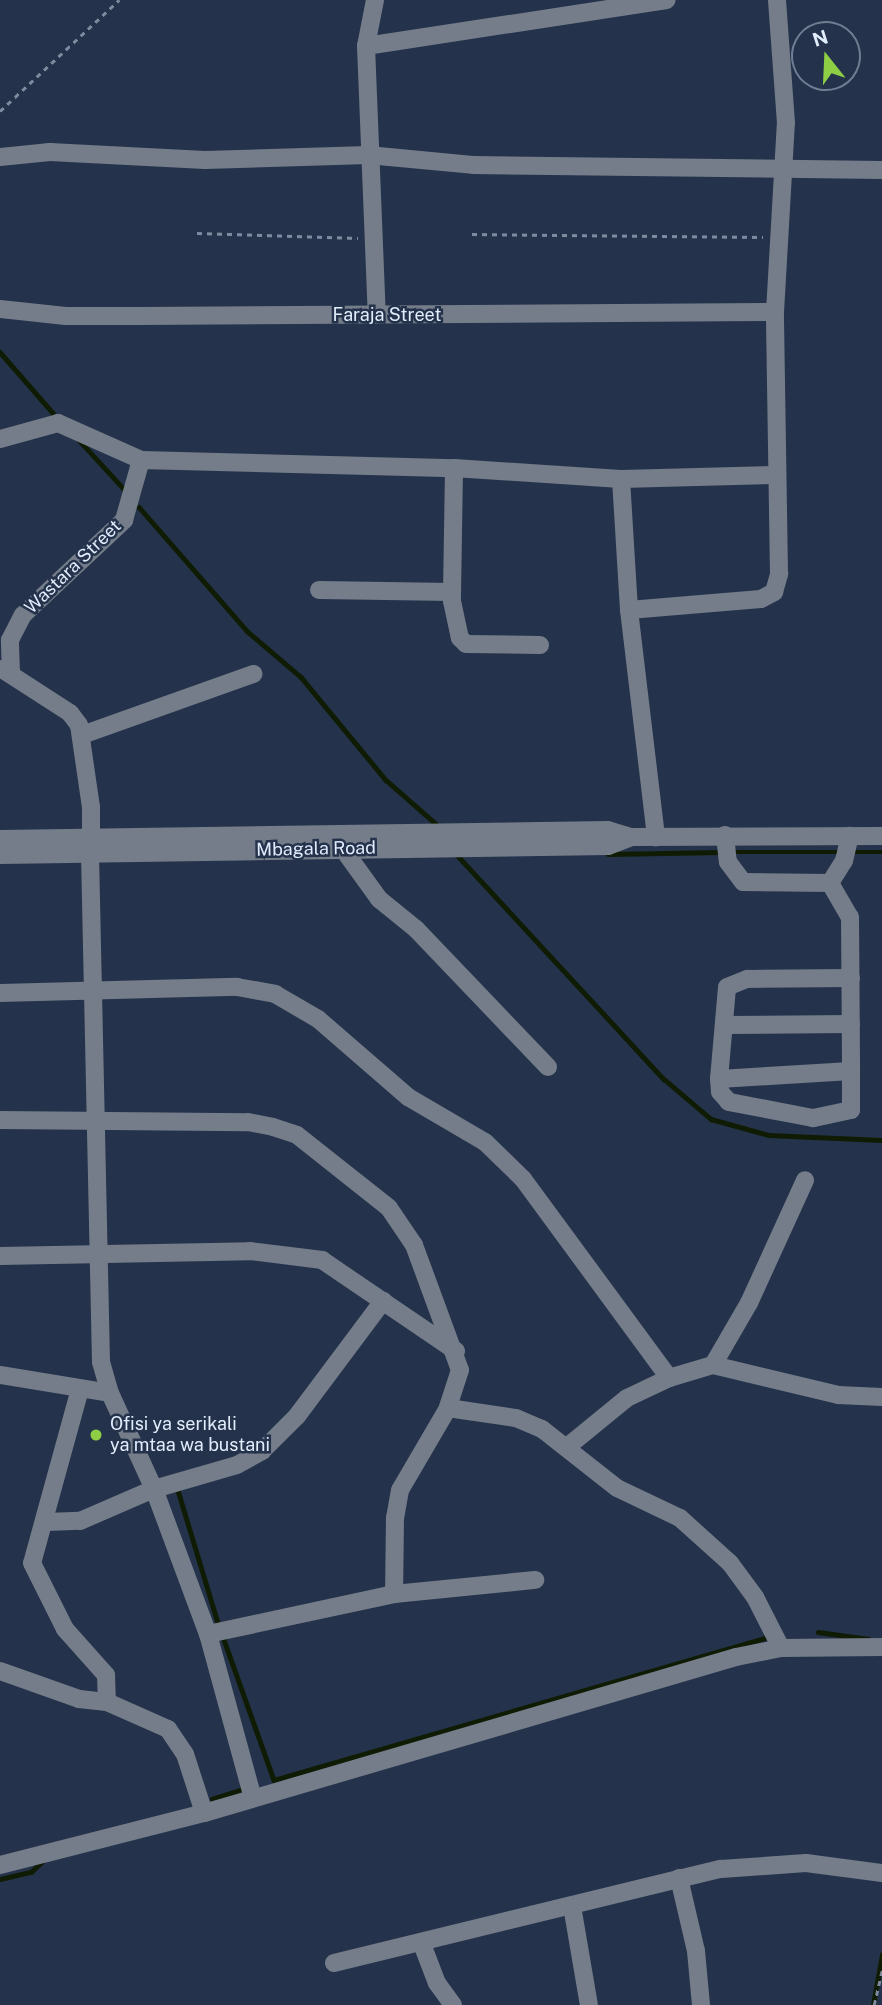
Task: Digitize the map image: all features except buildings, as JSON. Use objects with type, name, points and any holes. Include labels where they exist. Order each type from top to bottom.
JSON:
[{"type":"street","points":[[375,0],[366,46],[368,155],[375,238],[377,315]]},
{"type":"street","points":[[366,46],[667,0]]},
{"type":"street","points":[[629,610],[761,599],[774,592],[779,574],[775,475],[775,312],[781,169],[786,123],[777,0]]},
{"type":"street","points":[[0,157],[50,152],[217,160],[368,155],[473,165],[882,170]]},
{"type":"street","name":"Faraja Street","points":[[0,309],[66,316],[775,312]]},
{"type":"street","points":[[0,439],[65,424],[107,449],[141,460],[454,468],[621,479],[775,475]]},
{"type":"street","name":"Wastara Street","points":[[6,671],[10,640],[23,615],[124,520],[141,460]]},
{"type":"street","points":[[454,468],[453,592],[456,627],[466,645],[540,645]]},
{"type":"street","points":[[621,479],[629,610],[656,836]]},
{"type":"street","points":[[318,590],[453,592]]},
{"type":"street","points":[[6,671],[70,713],[82,735],[92,807],[101,1362],[110,1393],[154,1489],[208,1634],[253,1798]]},
{"type":"street","points":[[82,735],[253,674]]},
{"type":"street","name":"Mbagala Road","points":[[0,855],[91,846],[608,830],[631,837]]},
{"type":"street","points":[[725,835],[728,862],[743,882],[830,883]]},
{"type":"street","points":[[830,883],[844,862],[850,835]]},
{"type":"street","name":"Mbagala Road","points":[[0,839],[91,846],[344,849],[608,846],[631,837],[656,836],[882,836]]},
{"type":"street","points":[[344,849],[379,899],[416,929],[548,1067]]},
{"type":"street","points":[[830,883],[850,916],[851,1110],[813,1118],[729,1102],[720,1092],[719,1079],[727,987],[737,980],[850,978]]},
{"type":"street","points":[[0,993],[95,987],[237,986],[275,994],[318,1019],[408,1097],[485,1142],[523,1179],[669,1378]]},
{"type":"street","points":[[724,1025],[851,1024]]},
{"type":"street","points":[[719,1079],[851,1072]]},
{"type":"street","points":[[0,1120],[248,1122],[297,1135],[388,1208],[408,1233],[456,1351],[460,1370],[448,1408],[400,1490],[395,1517],[394,1594]]},
{"type":"street","points":[[713,1365],[749,1303],[805,1180]]},
{"type":"street","points":[[0,1256],[290,1254],[322,1260],[456,1351]]},
{"type":"street","points":[[46,1522],[80,1521],[154,1489],[237,1465],[279,1437],[383,1301]]},
{"type":"street","points":[[567,1447],[627,1398],[669,1378],[713,1365],[838,1395],[882,1397]]},
{"type":"street","points":[[0,1375],[110,1393]]},
{"type":"street","points":[[80,1389],[46,1522],[32,1563],[65,1629],[106,1675],[107,1702]]},
{"type":"street","points":[[448,1408],[516,1418],[542,1429],[617,1488],[680,1518],[709,1540],[755,1597],[781,1648]]},
{"type":"street","points":[[208,1634],[394,1594],[535,1580]]},
{"type":"street","points":[[0,1865],[204,1814],[690,1669],[781,1648],[882,1647]]},
{"type":"street","points":[[0,1671],[79,1699],[107,1702],[168,1729],[185,1754],[204,1814]]},
{"type":"street","points":[[334,1963],[422,1944],[680,1878],[769,1863],[882,1873]]},
{"type":"street","points":[[680,1878],[696,1951],[701,2005]]},
{"type":"street","points":[[572,1906],[589,2005]]},
{"type":"street","points":[[422,1944],[437,1983],[453,2005]]},
{"type":"path","points":[[0,111],[119,0]]},
{"type":"path","points":[[197,233],[375,238]]},
{"type":"path","points":[[472,234],[777,238]]},
{"type":"path","points":[[874,2005],[882,1969]]},
{"type":"waterway","points":[[0,352],[53,413]]},
{"type":"waterway","points":[[79,440],[125,490]]},
{"type":"waterway","points":[[139,507],[247,631],[301,677],[386,780],[436,824]]},
{"type":"waterway","points":[[608,854],[722,852]]},
{"type":"waterway","points":[[730,852],[841,852]]},
{"type":"waterway","points":[[849,852],[882,852]]},
{"type":"waterway","points":[[457,855],[664,1079],[711,1119],[769,1135],[882,1140]]},
{"type":"waterway","points":[[177,1487],[219,1626]]},
{"type":"waterway","points":[[818,1632],[869,1639]]},
{"type":"waterway","points":[[222,1634],[274,1780],[768,1637]]},
{"type":"waterway","points":[[212,1799],[245,1788]]},
{"type":"waterway","points":[[0,1879],[31,1872],[43,1861]]},
{"type":"waterway","points":[[873,2005],[882,1955]]},
{"type":"place","name":"Ofisi ya serikali ya mtaa wa bustani","points":[[96,1435]]}]
